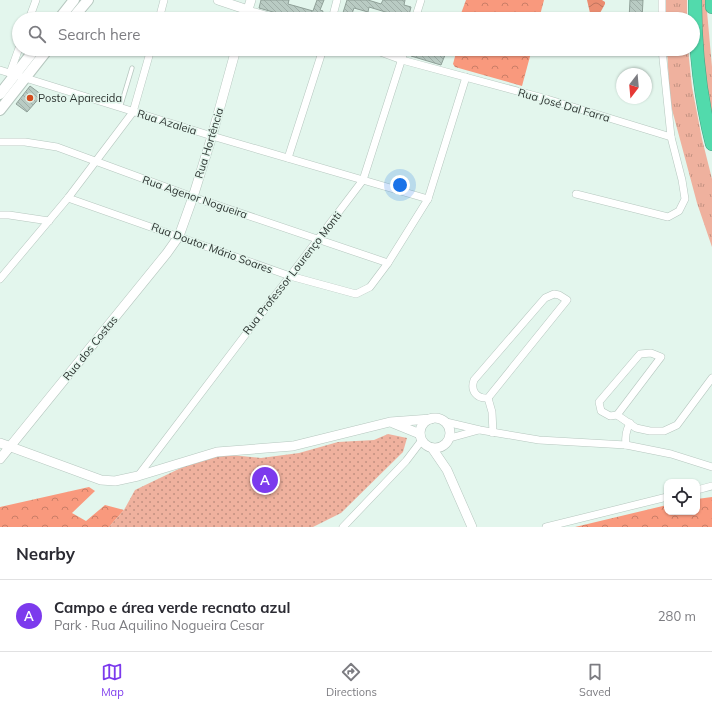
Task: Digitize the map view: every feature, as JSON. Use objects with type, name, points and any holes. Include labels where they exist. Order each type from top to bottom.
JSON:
[{"type":"highway","points":[[695,0],[695,12]]},
{"type":"highway","points":[[712,0],[712,7]]},
{"type":"highway","points":[[698,56],[701,87],[712,144]]},
{"type":"main road","points":[[65,12],[74,0]]},
{"type":"main road","points":[[78,12],[88,0]]},
{"type":"main road","points":[[0,94],[13,73],[29,56]]},
{"type":"main road","points":[[0,110],[42,56]]},
{"type":"street","points":[[32,12],[36,0]]},
{"type":"street","points":[[161,12],[164,0]]},
{"type":"street","points":[[218,0],[255,12]]},
{"type":"street","points":[[248,10],[251,0]]},
{"type":"street","points":[[334,12],[337,0]]},
{"type":"street","points":[[417,12],[421,0]]},
{"type":"street","points":[[662,0],[662,12]]},
{"type":"street","points":[[13,73],[17,56]]},
{"type":"street","points":[[0,279],[68,198],[133,112],[148,56]]},
{"type":"street","name":"Rua Hortência","points":[[179,236],[212,136],[234,56]]},
{"type":"street","points":[[288,158],[321,56]]},
{"type":"street","name":"Rua José Dal Farra","points":[[391,56],[547,99],[671,137]]},
{"type":"street","name":"Rua Professor Lourenço Monti","points":[[138,476],[363,180],[403,56]]},
{"type":"street","points":[[576,194],[668,217],[679,211],[685,199],[682,180],[671,137],[663,56]]},
{"type":"street","name":"Rua Azaleia","points":[[0,70],[212,136],[428,199]]},
{"type":"street","points":[[388,263],[428,199],[466,77]]},
{"type":"street","name":"Rua Agenor Nogueira","points":[[0,142],[40,143],[57,147],[193,196],[388,263]]},
{"type":"street","name":"Rua Doutor Mário Soares","points":[[68,198],[290,276],[356,294],[370,287],[388,263]]},
{"type":"street","points":[[0,215],[49,221]]},
{"type":"street","name":"Rua dos Costas","points":[[0,459],[167,253],[179,236]]},
{"type":"street","points":[[554,294],[564,297],[567,300],[488,398],[480,398],[474,392],[474,380],[545,298],[554,294]]},
{"type":"street","points":[[618,415],[661,357],[651,353],[640,354],[599,402],[601,411],[610,416],[618,415],[636,428],[650,431],[664,431],[678,425],[712,378]]},
{"type":"street","points":[[488,398],[492,412],[493,433]]},
{"type":"street","points":[[0,443],[101,480],[115,481],[138,476],[217,452],[293,446],[390,422],[437,418],[446,422],[493,433],[539,440],[626,445],[671,454],[712,467]]},
{"type":"street","points":[[343,527],[406,461],[421,437],[422,425],[426,420],[431,419]]},
{"type":"street","points":[[390,422],[421,437],[427,445],[432,448],[447,470],[472,527]]},
{"type":"street","points":[[446,422],[450,426],[451,432],[448,442],[447,470]]},
{"type":"street","points":[[626,445],[627,430],[630,423]]},
{"type":"street","points":[[432,448],[436,448],[480,430]]},
{"type":"street","points":[[700,489],[712,486]]},
{"type":"street","points":[[546,527],[664,498]]},
{"type":"lane","points":[[120,108],[132,68]]},
{"type":"green space","points":[[466,0],[544,0],[541,12],[462,12]]},
{"type":"green space","points":[[666,0],[687,0],[687,12],[666,12]]},
{"type":"green space","points":[[699,0],[706,0],[712,67],[712,123],[706,90]]},
{"type":"green space","points":[[455,56],[530,56],[522,86],[455,67],[453,64]]},
{"type":"green space","points":[[667,56],[689,56],[692,87],[702,139],[712,179],[712,247],[697,203],[670,102]]},
{"type":"green space","points":[[388,434],[407,438],[403,452],[341,513],[313,527],[109,527],[124,510],[135,490],[212,453],[261,458],[299,453],[338,442],[374,440]]},
{"type":"green space","points":[[89,487],[95,491],[72,513],[86,521],[105,505],[124,510],[109,527],[0,527],[0,507]]},
{"type":"green space","points":[[712,497],[712,527],[575,527],[664,506],[664,515],[700,515],[700,499]]},
{"type":"water","points":[[587,0],[602,0],[605,2],[601,12],[590,12]]},
{"type":"building","points":[[261,0],[289,0],[288,4],[313,11],[317,0],[324,0],[320,10],[323,12],[273,12],[259,8]]},
{"type":"building","points":[[347,0],[368,0],[381,4],[383,0],[405,0],[404,5],[411,7],[410,12],[386,12],[369,7],[368,12],[354,8],[353,12],[343,12]]},
{"type":"building","points":[[630,0],[643,0],[642,12],[629,12]]},
{"type":"building","points":[[411,56],[445,56],[441,65]]},
{"type":"building","name":"Posto Aparecida","points":[[30,86],[42,95],[27,112],[16,104]]},
{"type":"place","name":"Posto Aparecida","points":[[30,98]]},
{"type":"place","name":"Campo e área verde recnato azul","points":[[265,480]]}]
